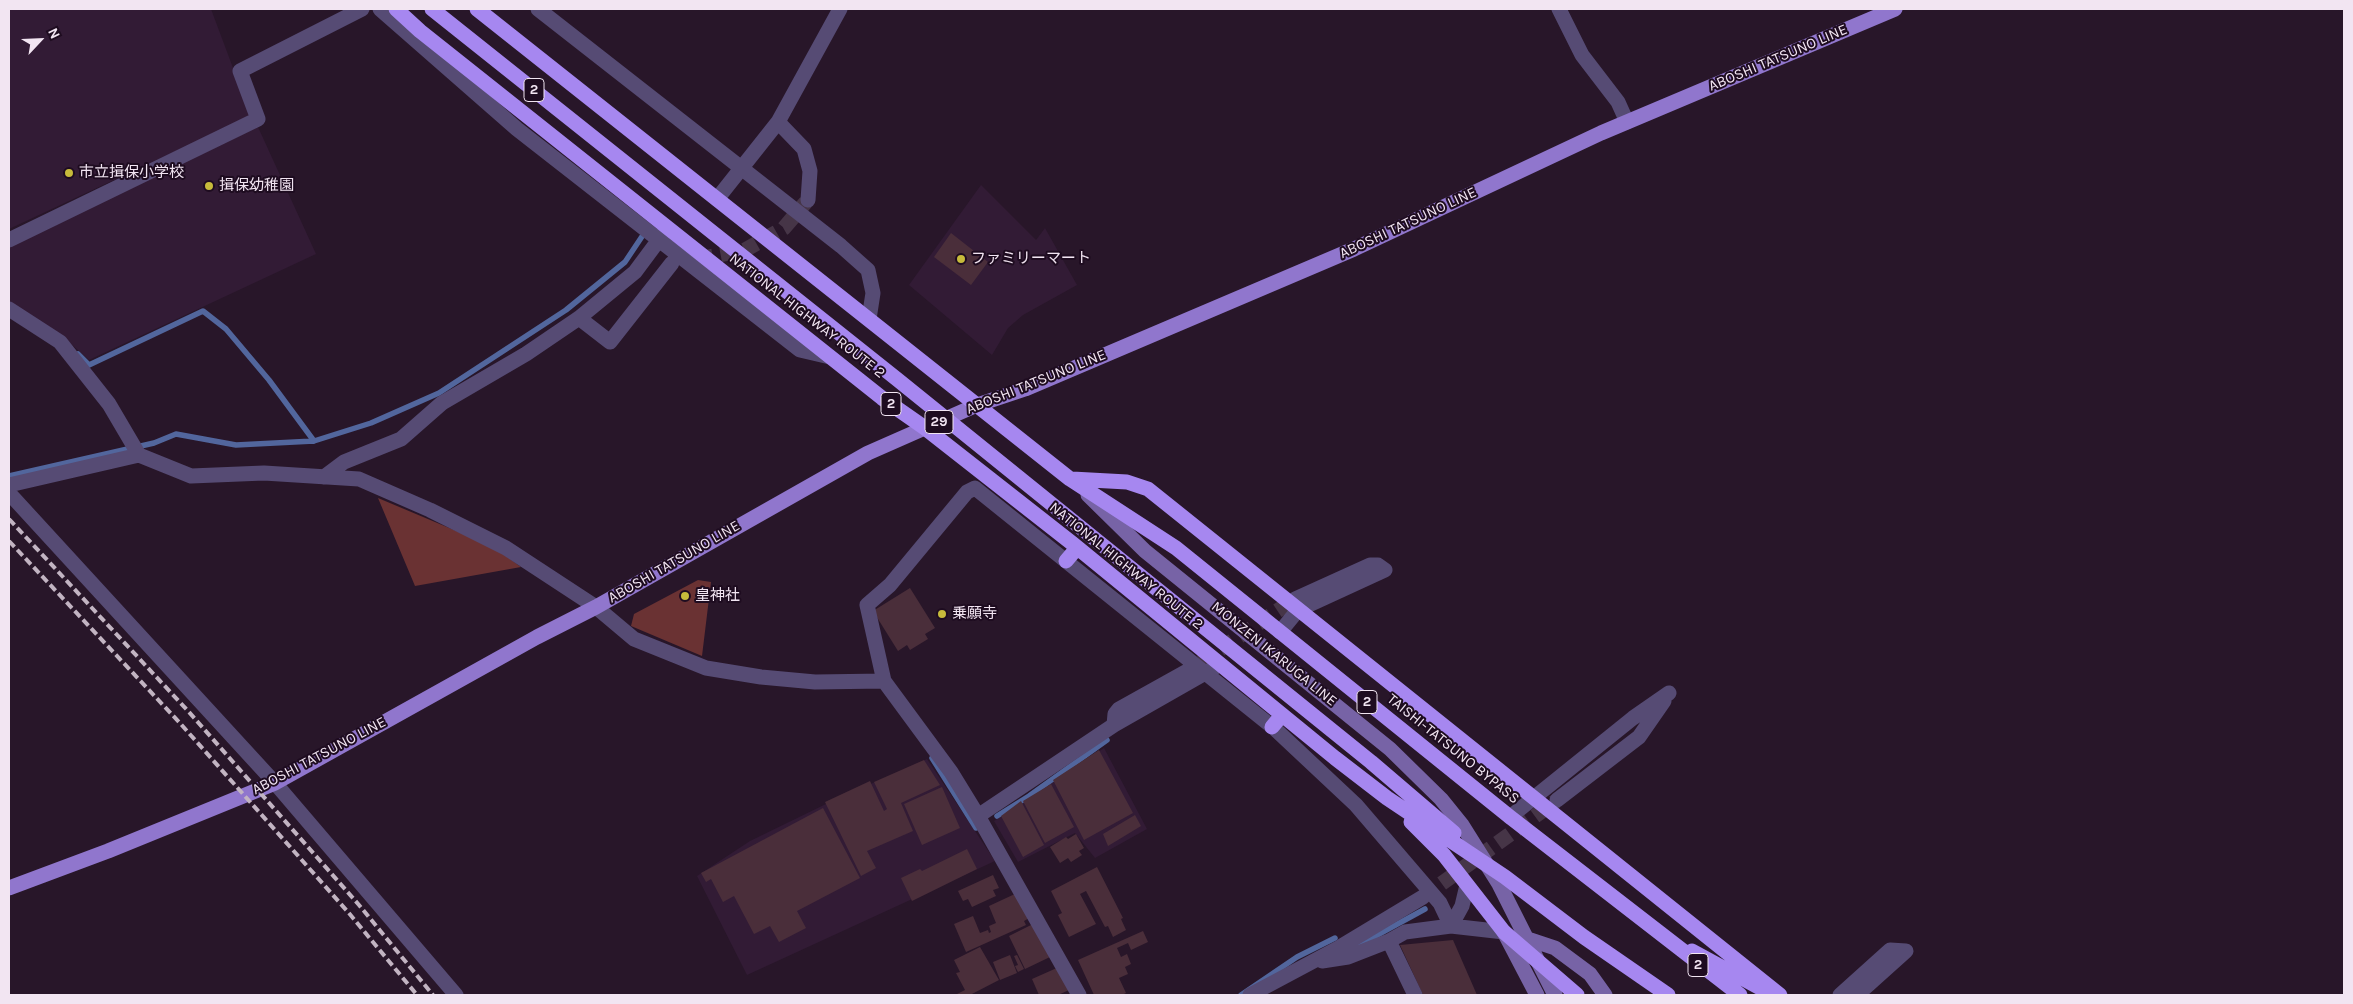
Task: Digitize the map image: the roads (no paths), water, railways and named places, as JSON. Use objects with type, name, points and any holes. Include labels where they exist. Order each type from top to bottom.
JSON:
[{"type":"highway","name":"NATIONAL HIGHWAY ROUTE 2","points":[[396,9],[664,234],[830,357],[882,398],[925,428],[1077,548],[1219,664],[1277,721],[1387,798]]},
{"type":"highway","name":"2","points":[[432,9],[998,460],[1371,762],[1505,877]]},
{"type":"highway","name":"2","points":[[477,9],[1070,478]]},
{"type":"highway","points":[[1070,478],[1126,482],[1148,490],[1297,604],[1534,798],[1780,995]]},
{"type":"highway","name":"TAISHI-TATSUNO BYPASS","points":[[1070,478],[1176,548],[1510,817],[1657,933],[1740,995]]},
{"type":"highway","points":[[1066,561],[1077,548]]},
{"type":"highway","name":"2","points":[[1387,798],[1505,877],[1584,937],[1668,995]]},
{"type":"highway","points":[[1387,798],[1444,856],[1504,932],[1577,995]]},
{"type":"highway","points":[[1657,933],[1772,995]]},
{"type":"main road","name":"ABOSHI TATSUNO LINE","points":[[9,888],[108,851],[275,783],[537,637],[596,607],[868,453],[977,405],[1025,389],[1354,249],[1627,122],[1896,9]]},
{"type":"main road","name":"MONZEN IKARUGA LINE","points":[[1070,478],[1145,551],[1316,687],[1420,777],[1462,825],[1499,884],[1555,995]]},
{"type":"main road","points":[[1504,932],[1536,995]]},
{"type":"main road","points":[[1504,932],[1555,948],[1590,974],[1605,995]]},
{"type":"street","points":[[9,240],[258,119],[240,71],[362,9]]},
{"type":"street","points":[[324,477],[344,462],[401,439],[442,403],[526,354],[579,318],[635,272],[664,234],[517,129],[380,9]]},
{"type":"street","points":[[538,9],[841,246],[868,270],[873,292],[869,320]]},
{"type":"street","points":[[717,199],[778,122],[840,9]]},
{"type":"street","points":[[1559,9],[1582,55],[1618,102],[1627,122]]},
{"type":"street","points":[[778,122],[804,149],[810,171],[808,200]]},
{"type":"street","points":[[579,318],[610,342],[672,263]]},
{"type":"street","points":[[9,309],[60,342],[109,404],[136,449],[191,476],[264,473],[359,479],[430,510],[506,548],[596,607],[634,638],[706,668],[761,677],[815,682],[884,681]]},
{"type":"street","points":[[9,485],[136,449]]},
{"type":"street","points":[[1079,995],[978,816],[951,772],[884,681],[866,605],[890,585],[967,492],[975,488],[1206,674],[1277,721],[1356,805],[1440,903],[1451,926]]},
{"type":"street","points":[[9,493],[275,783],[456,995]]},
{"type":"street","points":[[1280,632],[1297,604],[1370,565],[1378,565],[1385,570],[1297,604]]},
{"type":"street","points":[[978,816],[1114,725],[1206,674],[1219,664]]},
{"type":"street","points":[[1114,725],[1115,714],[1119,709],[1189,670]]},
{"type":"street","points":[[1510,817],[1633,718],[1669,693],[1639,737],[1557,800]]},
{"type":"street","points":[[1451,926],[1462,906],[1467,885]]},
{"type":"street","points":[[1250,995],[1311,963],[1423,897]]},
{"type":"street","points":[[1311,963],[1348,957],[1389,941],[1405,932],[1451,926],[1504,932]]},
{"type":"street","points":[[1389,941],[1415,995]]},
{"type":"street","points":[[1840,995],[1890,950],[1906,951],[1857,995]]},
{"type":"waterway","points":[[9,476],[154,443],[176,434],[236,445],[314,441],[371,423],[439,393],[566,310],[625,262],[643,235]]},
{"type":"waterway","points":[[78,354],[89,365],[203,311],[226,329],[269,380],[314,441]]},
{"type":"waterway","points":[[997,816],[1029,796],[1107,740]]},
{"type":"waterway","points":[[932,758],[976,828],[978,827]]},
{"type":"waterway","points":[[1359,945],[1425,909]]},
{"type":"waterway","points":[[1241,995],[1297,957],[1335,938]]},
{"type":"tunnel","points":[[698,259],[745,250],[784,228],[806,202]]},
{"type":"tunnel","points":[[1201,662],[1295,599]]},
{"type":"tunnel","points":[[1423,897],[1556,801]]},
{"type":"railway","points":[[9,519],[189,712],[359,905],[433,995]]},
{"type":"railway","points":[[9,541],[179,722],[348,912],[417,995]]},
{"type":"place","name":"市立揖保小学校","points":[[69,173]]},
{"type":"place","name":"揖保幼稚園","points":[[209,186]]},
{"type":"place","name":"ファミリーマート","points":[[961,259]]},
{"type":"place","name":"皇神社","points":[[685,596]]},
{"type":"place","name":"乗願寺","points":[[942,614]]}]
